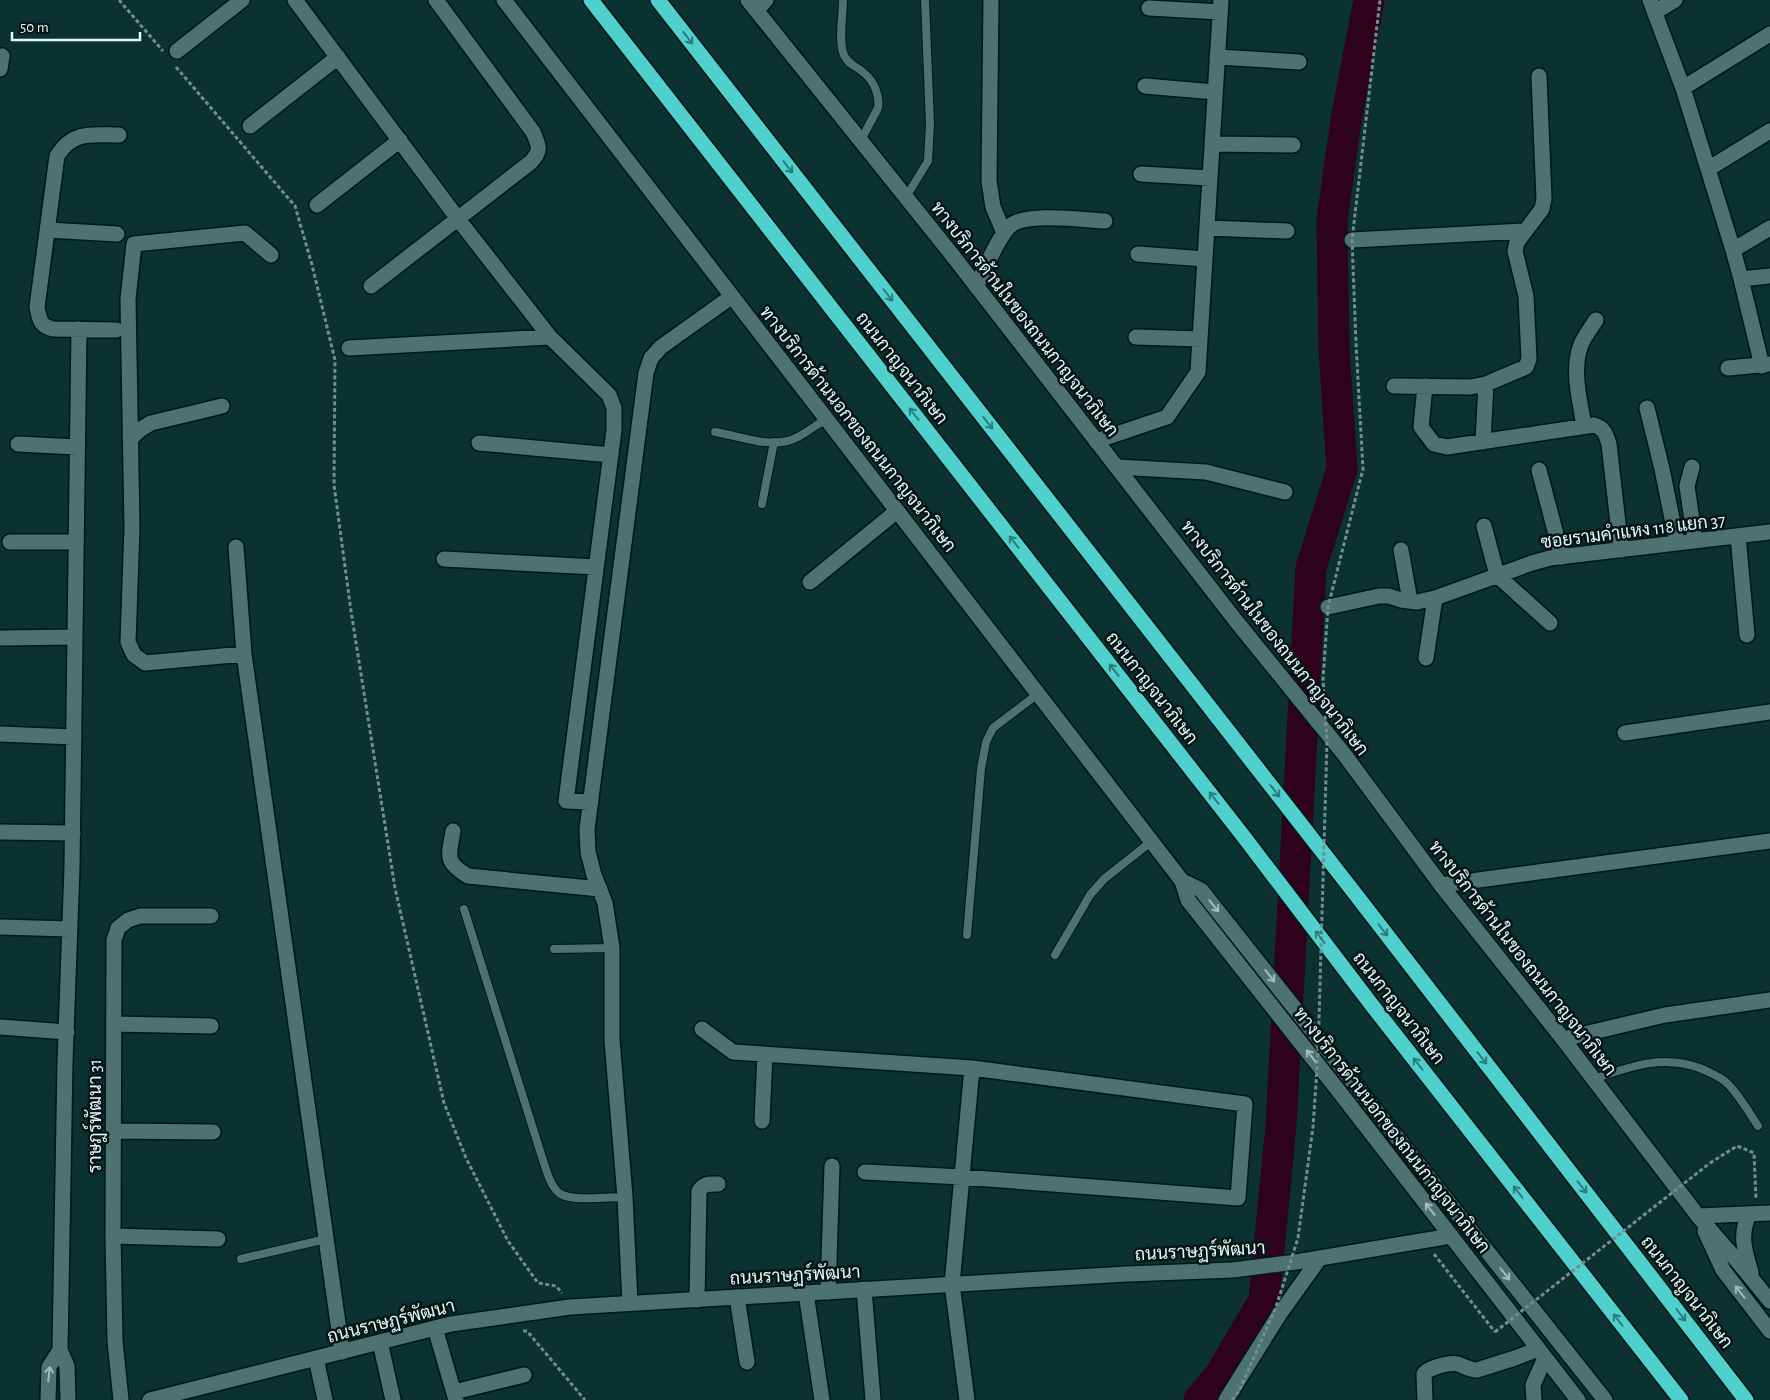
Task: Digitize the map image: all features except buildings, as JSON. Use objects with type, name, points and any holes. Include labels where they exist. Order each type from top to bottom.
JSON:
[{"type":"highway","name":"ถนนกาญจนาภิเษก","points":[[591,0],[1244,837],[1371,1004],[1680,1400]]},
{"type":"highway","name":"ถนนกาญจนาภิเษก","points":[[658,0],[1353,891],[1746,1400]]},
{"type":"street","points":[[172,56],[242,0]]},
{"type":"street","points":[[295,0],[458,219],[550,337],[609,395],[614,408],[611,455],[566,801],[591,802]]},
{"type":"street","points":[[371,286],[531,162],[538,154],[539,144],[533,132],[436,0]]},
{"type":"street","name":"ทางบริการด้านนอกของถนนกาญจนาภิเษก","points":[[504,0],[1152,841],[1182,881],[1188,900],[1578,1400]]},
{"type":"street","points":[[991,0],[989,181],[993,207],[1004,234]]},
{"type":"street","points":[[1675,0],[1653,6],[1683,88],[1742,279],[1766,365],[1728,368]]},
{"type":"street","name":"ทางบริการด้านในของถนนกาญจนาภิเษก","points":[[757,3],[861,140],[1236,621],[1344,754],[1441,885],[1563,1039],[1698,1216],[1770,1301]]},
{"type":"street","points":[[1096,441],[1167,418],[1198,372],[1220,6],[1149,8]]},
{"type":"street","points":[[1683,88],[1770,34]]},
{"type":"street","points":[[250,126],[338,57]]},
{"type":"street","points":[[1217,57],[1299,62]]},
{"type":"street","points":[[1394,386],[1470,387],[1486,384],[1526,367],[1529,359],[1526,296],[1515,251],[1517,242],[1524,231],[1542,210],[1544,199],[1540,76]]},
{"type":"street","points":[[1145,86],[1215,92]]},
{"type":"street","points":[[1708,169],[1770,131]]},
{"type":"street","points":[[116,330],[53,330],[44,327],[40,321],[37,307],[57,156],[64,146],[74,139],[90,134],[119,135]]},
{"type":"street","points":[[317,205],[400,140]]},
{"type":"street","points":[[1212,144],[1294,145]]},
{"type":"street","points":[[1141,174],[1210,178]]},
{"type":"street","points":[[976,286],[1004,234],[1011,225],[1022,219],[1105,221]]},
{"type":"street","points":[[1207,228],[1287,231]]},
{"type":"street","points":[[1733,250],[1770,228]]},
{"type":"street","points":[[48,230],[117,234]]},
{"type":"street","points":[[1352,240],[1524,231]]},
{"type":"street","points":[[244,654],[145,662],[134,655],[128,642],[132,527],[128,299],[134,244],[244,233],[271,255]]},
{"type":"street","points":[[1138,254],[1205,259]]},
{"type":"street","points":[[1742,279],[1770,276]]},
{"type":"street","points":[[630,1304],[625,1197],[612,1040],[612,948],[605,903],[594,875],[588,852],[587,829],[646,373],[651,358],[661,347],[731,297]]},
{"type":"street","points":[[1584,426],[1576,373],[1580,348],[1596,320]]},
{"type":"street","points":[[68,1400],[67,1366],[60,1350],[66,1032],[73,833],[79,330]]},
{"type":"street","points":[[349,348],[550,337]]},
{"type":"street","points":[[1136,337],[1200,339]]},
{"type":"street","points":[[1483,442],[1486,384]]},
{"type":"street","points":[[1424,386],[1421,427],[1434,444],[1447,447],[1594,424],[1601,427],[1609,444],[1621,550]]},
{"type":"street","points":[[130,439],[151,423],[222,406]]},
{"type":"street","points":[[1647,408],[1677,543]]},
{"type":"street","points":[[479,443],[611,455]]},
{"type":"street","points":[[18,444],[77,447]]},
{"type":"street","points":[[1117,467],[1206,472],[1285,492]]},
{"type":"street","points":[[1692,467],[1687,486],[1695,541]]},
{"type":"street","points":[[1539,470],[1562,556]]},
{"type":"street","points":[[810,582],[898,511]]},
{"type":"street","points":[[1484,526],[1497,575],[1550,623]]},
{"type":"street","name":"ซอยรามคำแหง 118 แยก 37","points":[[1328,607],[1378,596],[1389,596],[1417,602],[1435,598],[1532,563],[1562,556],[1770,532]]},
{"type":"street","points":[[1738,536],[1747,635]]},
{"type":"street","points":[[10,542],[76,542]]},
{"type":"street","points":[[236,547],[244,654],[342,1352]]},
{"type":"street","points":[[1401,550],[1410,601]]},
{"type":"street","points":[[444,559],[596,568]]},
{"type":"street","points":[[1426,658],[1435,598]]},
{"type":"street","points":[[2,638],[75,637]]},
{"type":"street","points":[[1626,733],[1770,712]]},
{"type":"street","points":[[0,734],[74,737]]},
{"type":"street","points":[[453,831],[449,855],[451,863],[457,870],[468,876],[600,889]]},
{"type":"street","points":[[0,832],[73,833]]},
{"type":"street","points":[[1441,885],[1770,841]]},
{"type":"street","name":"ทางบริการด้านนอกของถนนกาญจนาภิเษก","points":[[1182,881],[1202,890],[1605,1400]]},
{"type":"street","name":"ราษฎร์พัฒนา 31","points":[[122,1400],[115,1341],[113,1236],[114,940],[118,928],[128,920],[140,916],[211,916]]},
{"type":"street","points":[[0,927],[70,929]]},
{"type":"street","points":[[1563,1039],[1665,1015],[1770,1000]]},
{"type":"street","points":[[114,1024],[210,1026]]},
{"type":"street","points":[[0,1027],[66,1032]]},
{"type":"street","points":[[702,1029],[733,1052],[972,1068],[1245,1104],[1238,1198],[962,1177],[865,1172]]},
{"type":"street","points":[[762,1121],[766,1054]]},
{"type":"street","points":[[967,1400],[952,1284],[972,1068]]},
{"type":"street","points":[[114,1131],[213,1132]]},
{"type":"street","points":[[828,1292],[832,1166]]},
{"type":"street","points":[[698,1300],[699,1191],[702,1186],[718,1184]]},
{"type":"street","points":[[1759,1214],[1698,1216],[1723,1270],[1770,1331]]},
{"type":"street","points":[[1753,1279],[1743,1239],[1744,1228],[1759,1214]]},
{"type":"street","points":[[113,1236],[218,1239]]},
{"type":"street","name":"ถนนราษฏร์พัฒนา","points":[[150,1400],[435,1328],[481,1319],[570,1307],[1127,1274],[1233,1270],[1319,1259],[1451,1236]]},
{"type":"street","points":[[1231,1396],[1279,1315],[1319,1259]]},
{"type":"street","points":[[864,1290],[874,1400]]},
{"type":"street","points":[[806,1293],[822,1400]]},
{"type":"street","points":[[736,1297],[746,1362]]},
{"type":"street","points":[[435,1328],[455,1396],[524,1375]]},
{"type":"street","points":[[380,1342],[393,1400]]},
{"type":"street","points":[[48,1400],[49,1367],[60,1350]]},
{"type":"street","points":[[1425,1400],[1424,1374],[1428,1370],[1454,1364],[1477,1370],[1515,1358],[1542,1354],[1534,1385],[1534,1400]]},
{"type":"street","points":[[316,1358],[325,1400]]},
{"type":"lane","points":[[843,0],[843,52],[850,64],[864,72],[873,83],[879,103],[861,140]]},
{"type":"lane","points":[[906,197],[928,161],[930,124],[925,0]]},
{"type":"lane","points":[[715,432],[757,440],[782,442],[797,437],[826,418]]},
{"type":"lane","points":[[762,504],[774,442]]},
{"type":"lane","points":[[967,935],[981,770],[986,742],[993,728],[1039,693]]},
{"type":"lane","points":[[1055,955],[1090,895],[1104,879],[1152,841]]},
{"type":"lane","points":[[464,909],[540,1154],[552,1182],[558,1192],[568,1198],[625,1197]]},
{"type":"lane","points":[[554,948],[612,948]]},
{"type":"lane","points":[[1594,1079],[1630,1066],[1651,1062],[1690,1064],[1712,1073],[1728,1084],[1758,1126]]},
{"type":"lane","points":[[241,1259],[326,1239]]},
{"type":"path","points":[[119,0],[172,56],[295,206],[312,265],[335,360],[334,485],[351,611],[395,888],[444,1103],[466,1158],[508,1241],[538,1283],[556,1286]]},
{"type":"path","points":[[1231,1396],[1239,1391],[1276,1307],[1298,1238],[1312,1127],[1318,1054],[1327,741],[1323,679],[1328,607],[1363,469],[1352,240],[1380,0]]},
{"type":"path","points":[[1422,1240],[1495,1332],[1710,1163],[1736,1146],[1754,1153],[1759,1214]]},
{"type":"path","points":[[527,1331],[585,1400]]},
{"type":"waterway","points":[[1199,1400],[1220,1375],[1264,1300],[1281,1126],[1311,568],[1342,469],[1334,350],[1332,220],[1346,121],[1369,0]]}]
